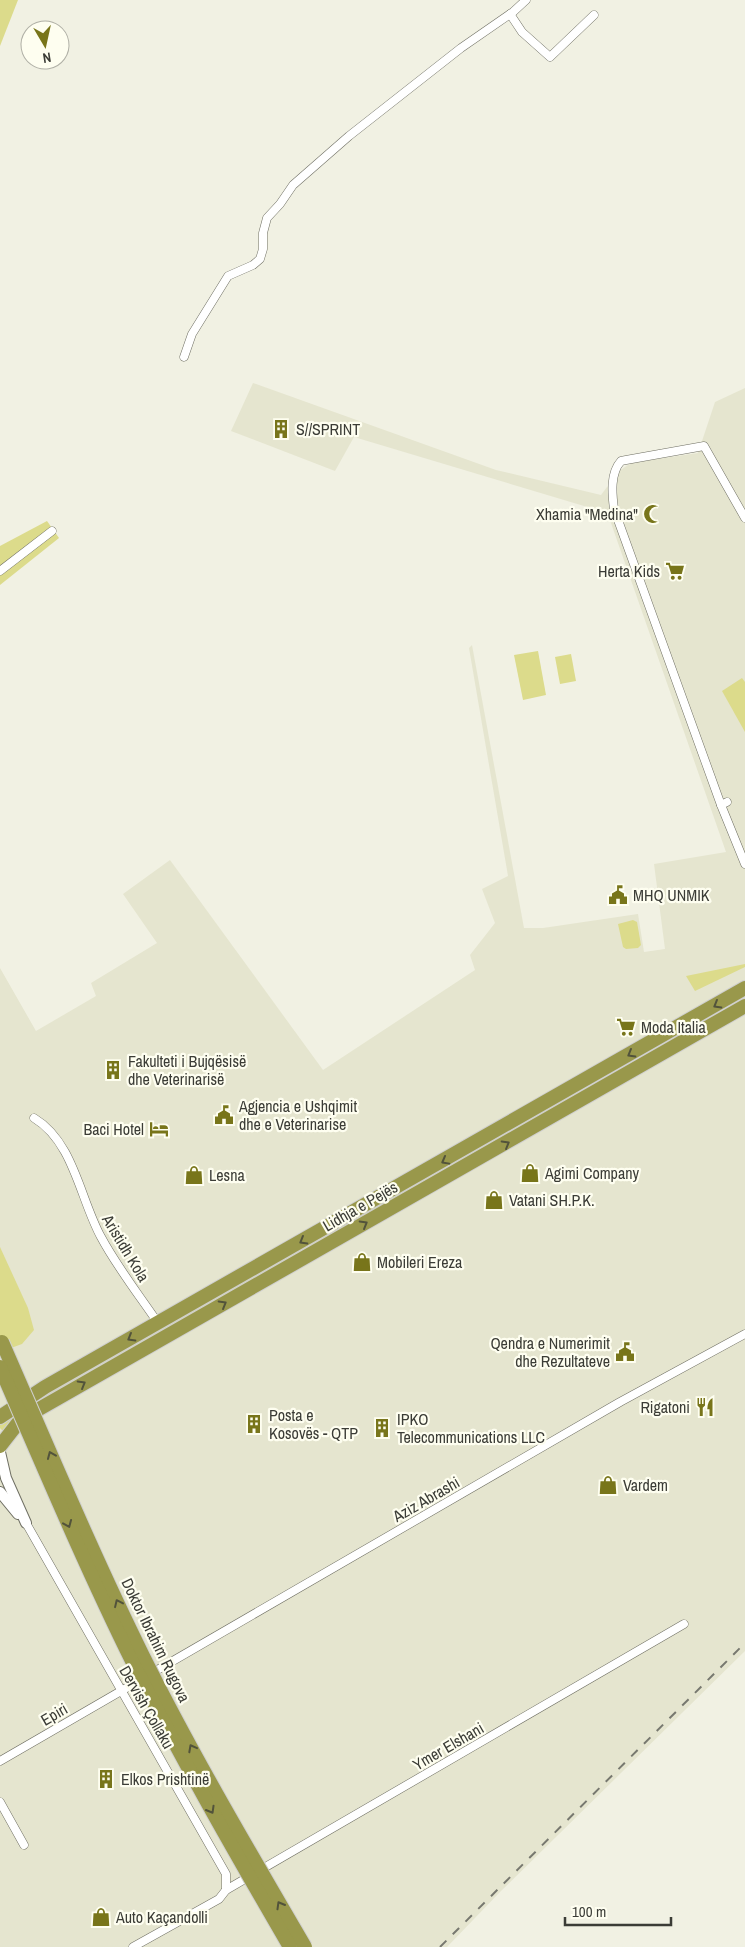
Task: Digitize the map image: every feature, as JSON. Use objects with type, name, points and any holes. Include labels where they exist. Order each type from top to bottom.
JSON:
[{"type":"highway","name":"Lidhja e Pejës","points":[[0,1417],[45,1388],[745,988]]},
{"type":"highway","name":"Lidhja e Pejës","points":[[0,1447],[18,1423],[39,1408],[745,1006]]},
{"type":"highway","name":"Doktor Ibrahim Rugova","points":[[1,1339],[86,1535],[144,1657],[209,1782],[305,1947]]},
{"type":"highway","name":"Doktor Ibrahim Rugova","points":[[0,1367],[75,1540],[133,1663],[198,1788],[290,1947]]},
{"type":"highway","points":[[0,1407],[45,1388]]},
{"type":"street","points":[[184,357],[192,334],[228,276],[253,265],[260,258],[267,218],[280,204],[293,185],[349,136],[461,48],[510,14],[526,0]]},
{"type":"street","points":[[510,14],[522,32],[550,57],[594,15]]},
{"type":"street","points":[[745,518],[704,446],[621,461],[615,471],[612,495],[620,528],[745,864]]},
{"type":"street","points":[[0,571],[52,531]]},
{"type":"street","name":"Aristidh Kola","points":[[34,1118],[46,1128],[66,1156],[103,1241],[158,1323]]},
{"type":"street","name":"Aziz Abrashi","points":[[122,1690],[620,1402],[745,1334]]},
{"type":"street","points":[[0,1447],[6,1478],[26,1523]]},
{"type":"street","points":[[0,1492],[26,1523]]},
{"type":"street","name":"Dervish Çollaku","points":[[26,1523],[224,1869],[226,1890]]},
{"type":"street","name":"Ymer Elshani","points":[[226,1890],[684,1624]]},
{"type":"street","name":"Epiri","points":[[0,1761],[122,1690]]},
{"type":"street","points":[[0,1802],[24,1845]]},
{"type":"street","points":[[134,1947],[214,1902],[226,1890]]},
{"type":"shaded area","points":[[0,0],[18,0],[0,46]]},
{"type":"shaded area","points":[[253,383],[496,470],[601,495],[619,471],[631,463],[698,453],[715,402],[745,388],[745,1651],[500,1892],[447,1947],[0,1947],[0,968],[36,1031],[96,996],[91,983],[157,943],[123,894],[170,860],[323,1070],[475,970],[470,955],[495,923],[482,889],[508,876],[469,648],[472,645],[524,928],[543,928],[638,914],[644,952],[665,949],[654,864],[726,852],[611,523],[604,512],[354,437],[335,471],[231,431]]},
{"type":"shaded area","points":[[47,521],[59,538],[0,585],[0,546]]},
{"type":"shaded area","points":[[538,651],[546,695],[523,700],[514,655]]},
{"type":"shaded area","points":[[571,654],[576,681],[560,684],[555,657]]},
{"type":"shaded area","points":[[742,678],[745,682],[745,732],[722,691]]},
{"type":"shaded area","points":[[633,920],[637,922],[641,945],[638,948],[626,949],[623,947],[618,924]]},
{"type":"shaded area","points":[[745,964],[745,967],[695,991],[686,976]]},
{"type":"shaded area","points":[[583,1087],[574,1097],[86,1373],[21,1414],[3,1431],[0,1428],[0,1421],[41,1396]]},
{"type":"shaded area","points":[[0,1247],[28,1308],[34,1330],[22,1344],[0,1352]]},
{"type":"railway","points":[[440,1947],[745,1643]]},
{"type":"place","name":"S//SPRINT","points":[[281,429]]},
{"type":"place","name":"Xhamia \"Medina\"","points":[[653,514]]},
{"type":"place","name":"Herta Kids","points":[[675,571]]},
{"type":"place","name":"MHQ UNMIK","points":[[618,895]]},
{"type":"place","name":"Moda Italia","points":[[626,1027]]},
{"type":"place","name":"Fakulteti i Bujqësisë dhe Veterinarisë","points":[[113,1070]]},
{"type":"place","name":"Agjencia e Ushqimit dhe e Veterinarise","points":[[224,1115]]},
{"type":"place","name":"Baci Hotel","points":[[159,1129]]},
{"type":"place","name":"Agimi Company","points":[[530,1173]]},
{"type":"place","name":"Lesna","points":[[194,1175]]},
{"type":"place","name":"Vatani SH.P.K.","points":[[494,1200]]},
{"type":"place","name":"Mobileri Ereza","points":[[362,1262]]},
{"type":"place","name":"Qendra e Numerimit dhe Rezultateve","points":[[625,1352]]},
{"type":"place","name":"Rigatoni","points":[[705,1407]]},
{"type":"place","name":"Posta e Kosovës - QTP","points":[[254,1424]]},
{"type":"place","name":"IPKO Telecommunications LLC","points":[[382,1428]]},
{"type":"place","name":"Vardem","points":[[608,1485]]},
{"type":"place","name":"Elkos Prishtinë","points":[[106,1779]]},
{"type":"place","name":"Auto Kaçandolli","points":[[101,1917]]}]
